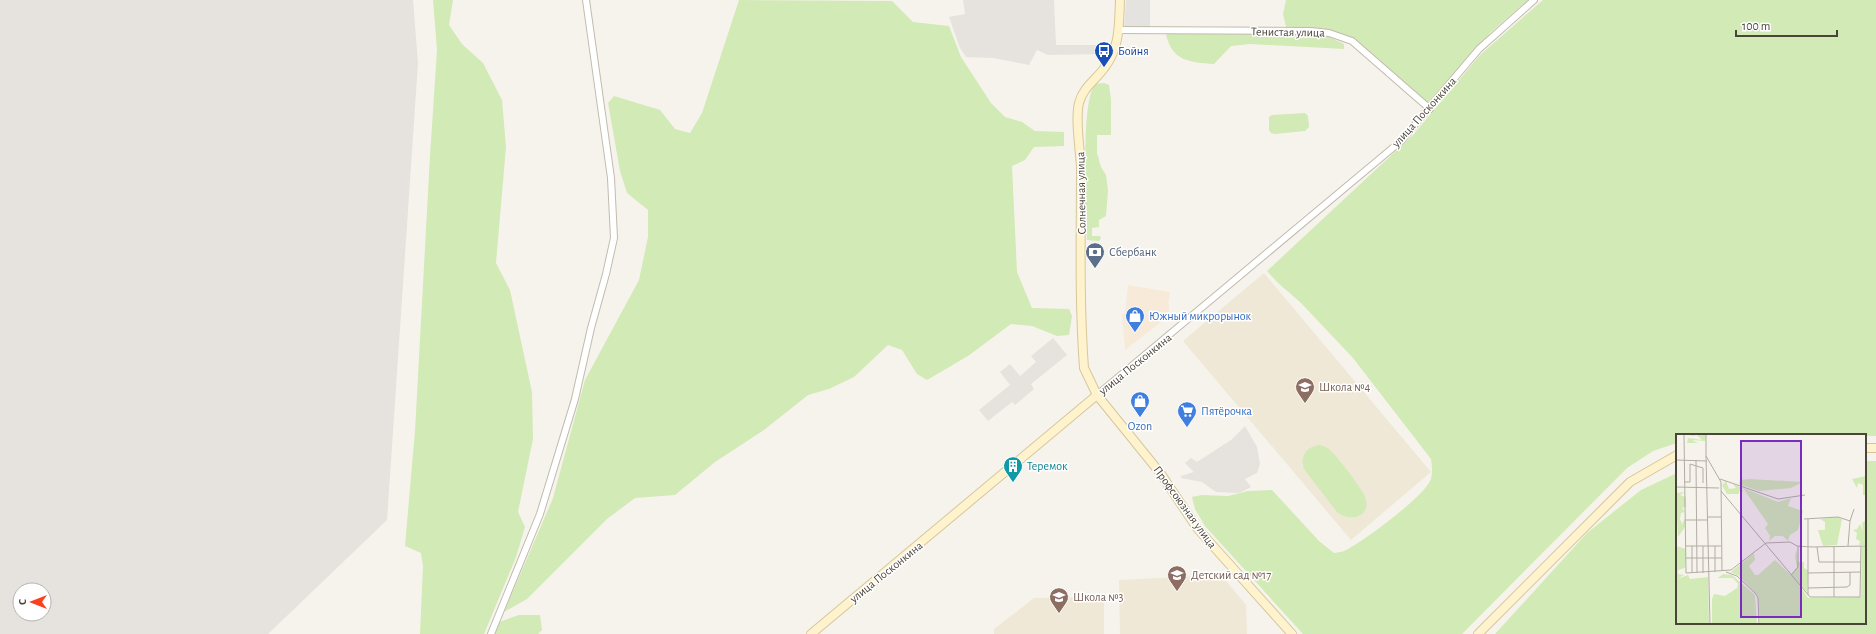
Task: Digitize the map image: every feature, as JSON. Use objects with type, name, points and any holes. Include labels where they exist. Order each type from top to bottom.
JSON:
[{"type":"street","points":[[490,634],[540,514],[575,399],[614,238],[610,178],[586,0]]},
{"type":"street","name":"Солнечная улица","points":[[1097,395],[1084,368],[1078,112],[1081,97],[1085,88],[1104,68],[1114,52],[1118,30],[1120,0]]},
{"type":"street","name":"улица Посконкина","points":[[810,634],[1401,141],[1430,109],[1479,49],[1534,0]]},
{"type":"street","name":"Тенистая улица","points":[[1118,30],[1311,31],[1339,35],[1352,41],[1430,109]]},
{"type":"street","name":"Профсоюзная улица","points":[[1097,395],[1164,478],[1197,528],[1292,634]]},
{"type":"street","points":[[1478,634],[1630,482],[1676,456]]},
{"type":"shaded area","points":[[0,0],[413,0],[418,63],[387,520],[268,634],[0,634]]},
{"type":"shaded area","points":[[963,0],[1054,0],[1056,45],[1102,45],[1102,54],[1048,55],[1037,50],[1029,65],[993,58],[966,57],[960,48],[949,17],[965,14]]},
{"type":"shaded area","points":[[1126,0],[1150,0],[1150,30],[1124,30]]},
{"type":"shaded area","name":"Школа №4","points":[[1264,273],[1431,472],[1351,540],[1183,341]]},
{"type":"shaded area","name":"Южный микрорынок","points":[[1128,285],[1170,292],[1168,304],[1169,316],[1125,350],[1122,314],[1125,314]]},
{"type":"shaded area","points":[[1053,338],[1067,355],[1031,384],[1034,389],[1015,405],[1012,402],[988,421],[979,410],[1010,385],[1000,372],[1010,364],[1020,376],[1036,362],[1031,356]]},
{"type":"shaded area","points":[[1245,426],[1257,447],[1260,464],[1257,473],[1245,479],[1251,487],[1239,493],[1216,492],[1202,482],[1181,478],[1181,476],[1194,472],[1185,463],[1191,458],[1197,462],[1231,440]]},
{"type":"shaded area","name":"Детский сад №17","points":[[1221,575],[1246,605],[1247,634],[1120,634],[1119,580]]},
{"type":"shaded area","name":"Школа №3","points":[[1104,597],[1104,634],[994,634],[994,629],[1034,598]]},
{"type":"green space","points":[[433,0],[453,0],[449,25],[462,44],[483,63],[502,100],[506,147],[496,263],[510,290],[532,392],[533,439],[518,512],[525,527],[516,557],[484,634],[420,634],[423,566],[421,553],[405,546],[415,431],[437,50]]},
{"type":"green space","points":[[739,0],[892,1],[913,22],[949,26],[961,57],[991,103],[1005,117],[1022,122],[1035,131],[1064,132],[1064,146],[1034,147],[1025,160],[1012,166],[1017,272],[1032,308],[1069,309],[1072,316],[1069,335],[1057,336],[1032,326],[1011,324],[968,356],[927,380],[917,374],[902,350],[888,345],[854,377],[829,389],[808,395],[764,430],[715,462],[675,495],[635,498],[607,519],[527,599],[504,612],[553,498],[585,380],[639,280],[648,237],[648,210],[627,193],[620,171],[608,103],[614,96],[660,110],[675,129],[690,133],[702,113]]},
{"type":"green space","points":[[1286,0],[1528,0],[1491,32],[1426,107],[1346,37],[1287,31],[1283,14]]},
{"type":"green space","points":[[1543,0],[1876,0],[1876,436],[1866,436],[1866,434],[1676,434],[1676,443],[1653,451],[1627,468],[1462,634],[1303,634],[1205,526],[1195,509],[1192,497],[1202,495],[1228,496],[1248,491],[1272,490],[1319,541],[1334,553],[1345,551],[1392,518],[1405,508],[1430,481],[1432,473],[1431,459],[1353,358],[1301,303],[1267,271],[1413,135],[1480,55]]},
{"type":"green space","points":[[1169,33],[1327,36],[1344,44],[1344,49],[1250,44],[1231,46],[1214,64],[1190,61],[1178,56],[1169,44],[1166,35]]},
{"type":"green space","points":[[1104,83],[1109,85],[1111,100],[1111,135],[1097,135],[1097,153],[1101,167],[1106,175],[1108,190],[1106,216],[1099,220],[1099,227],[1092,228],[1092,236],[1100,236],[1101,238],[1099,241],[1087,240],[1085,158],[1087,112],[1090,95],[1095,84]]},
{"type":"green space","points":[[1305,113],[1308,116],[1309,127],[1305,131],[1274,134],[1269,130],[1269,117],[1272,115]]},
{"type":"green space","points":[[1319,445],[1328,448],[1334,454],[1361,490],[1366,500],[1366,506],[1365,511],[1361,514],[1347,517],[1337,512],[1304,469],[1303,460],[1305,453],[1314,446]]},
{"type":"green space","points":[[1866,461],[1876,461],[1876,634],[1495,634],[1587,533],[1641,490],[1676,473],[1676,624],[1866,624]]},
{"type":"green space","points":[[519,615],[540,615],[542,630],[538,634],[494,634],[499,622]]},
{"type":"place","name":"Бойня","points":[[1104,68]]},
{"type":"place","name":"Сбербанк","points":[[1095,269]]},
{"type":"place","name":"Южный микрорынок","points":[[1135,333]]},
{"type":"place","name":"Школа №4","points":[[1305,404]]},
{"type":"place","name":"Ozon","points":[[1140,418]]},
{"type":"place","name":"Пятёрочка","points":[[1187,428]]},
{"type":"place","name":"Теремок","points":[[1013,483]]},
{"type":"place","name":"Детский сад №17","points":[[1177,592]]},
{"type":"place","name":"Школа №3","points":[[1059,614]]}]
